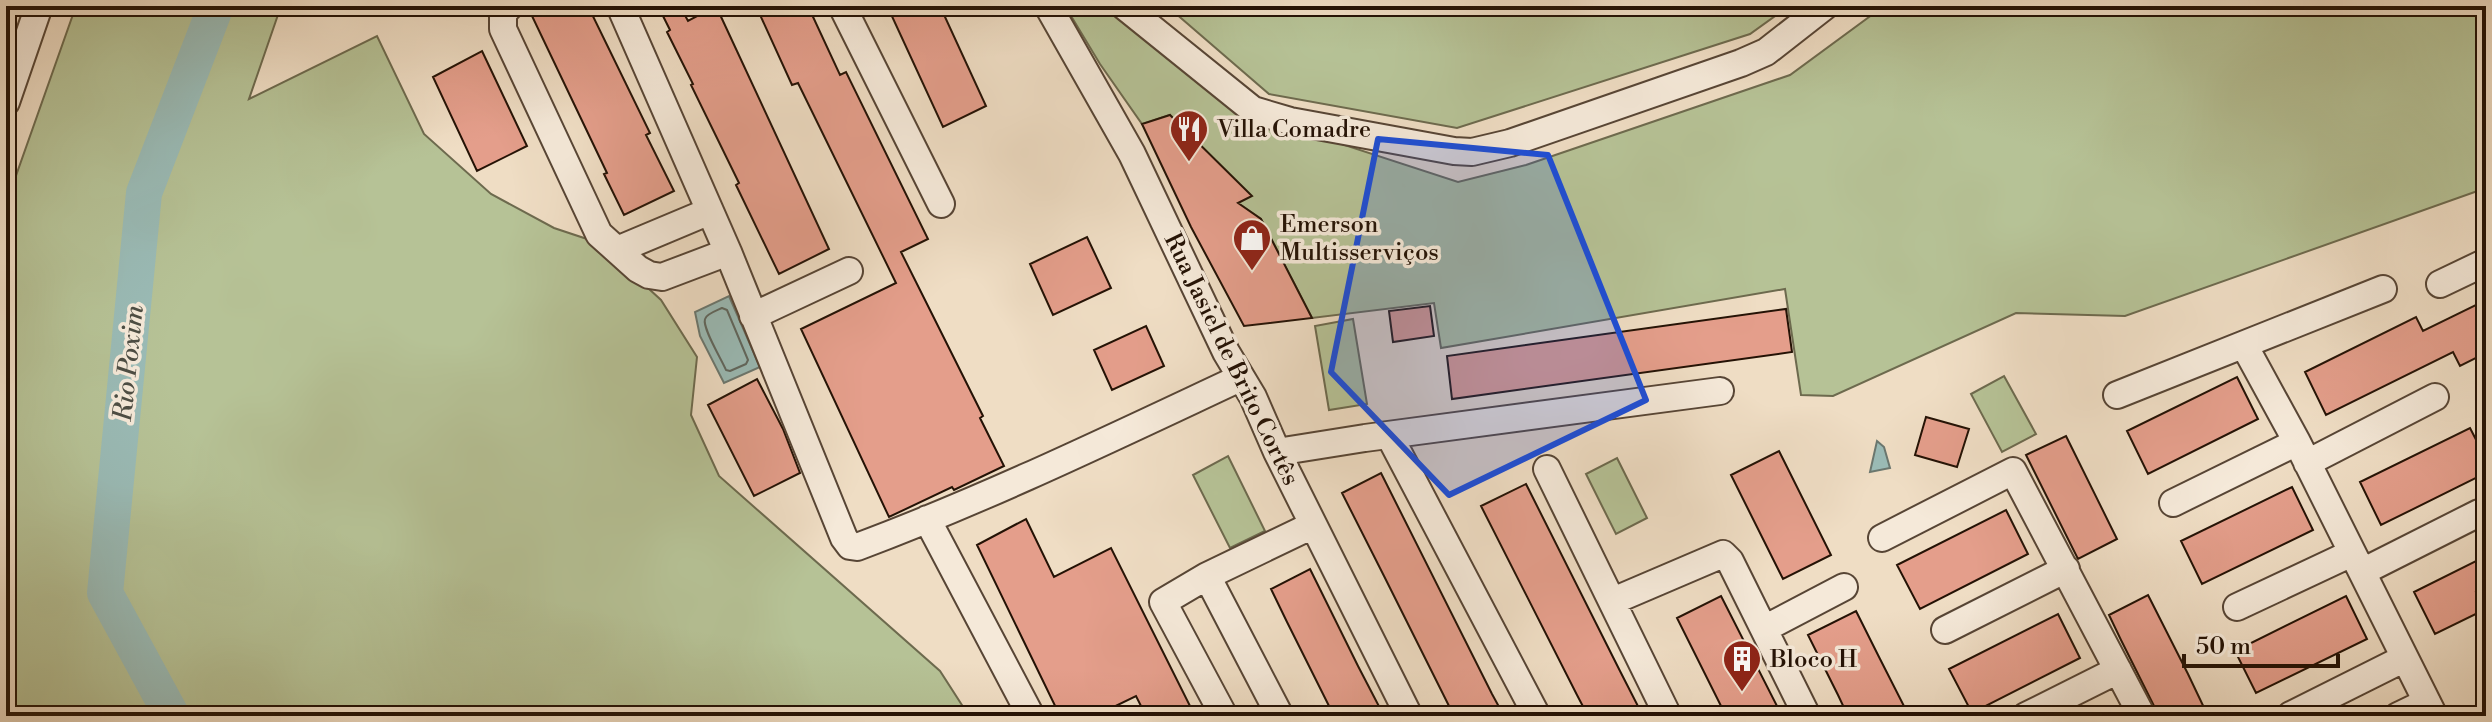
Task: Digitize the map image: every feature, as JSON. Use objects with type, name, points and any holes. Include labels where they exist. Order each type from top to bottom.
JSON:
[{"type":"street","points":[[6,102],[39,6]]},
{"type":"street","points":[[510,6],[503,13],[503,29],[599,234],[638,269],[662,277],[728,252]]},
{"type":"street","points":[[620,6],[728,252],[848,544],[853,548],[1110,440],[1240,378]]},
{"type":"street","points":[[842,6],[941,204]]},
{"type":"street","name":"Rua Jasiel de Brito Cortês","points":[[1048,6],[1132,154],[1409,716]]},
{"type":"street","points":[[1124,6],[1253,110],[1290,121],[1472,152],[1510,143],[1741,63],[1766,52],[1825,6]]},
{"type":"street","points":[[617,250],[710,211]]},
{"type":"street","points":[[2440,284],[2486,262]]},
{"type":"street","points":[[753,316],[849,271]]},
{"type":"street","points":[[2117,395],[2383,289]]},
{"type":"street","points":[[2244,345],[2302,453],[2430,709],[2398,716]]},
{"type":"street","points":[[1277,452],[1720,391]]},
{"type":"street","points":[[2173,503],[2435,397]]},
{"type":"street","points":[[1389,435],[1537,716]]},
{"type":"street","points":[[1547,469],[1668,716]]},
{"type":"street","points":[[1882,538],[2013,471],[2142,716]]},
{"type":"street","points":[[2237,607],[2357,563],[2479,513]]},
{"type":"street","points":[[927,519],[1031,716]]},
{"type":"street","points":[[1224,716],[1163,602],[1207,576],[1313,525]]},
{"type":"street","points":[[1613,601],[1723,554],[1730,561],[1807,716]]},
{"type":"street","points":[[1945,630],[2066,569]]},
{"type":"street","points":[[1207,576],[1280,716]]},
{"type":"street","points":[[1764,629],[1844,587]]},
{"type":"street","points":[[2291,715],[2405,658]]},
{"type":"street","points":[[2026,716],[2118,670]]},
{"type":"highlighted area","points":[[1378,139],[1548,155],[1646,400],[1449,495],[1331,372]]},
{"type":"green space","points":[[76,6],[281,6],[249,99],[377,36],[424,134],[491,194],[554,228],[599,243],[661,300],[697,357],[691,415],[719,476],[940,671],[969,716],[6,716],[6,204]]},
{"type":"green space","points":[[1065,6],[1114,6],[1243,112],[1458,182],[1526,165],[1790,75],[1884,6],[2486,6],[2486,188],[2125,316],[2016,313],[1833,396],[1801,395],[1785,289],[1441,348],[1434,303],[1312,318],[1261,219],[1238,203],[1170,115],[1142,124]]},
{"type":"green space","points":[[1167,6],[1789,6],[1750,34],[1457,128],[1269,94]]},
{"type":"green space","points":[[1353,319],[1367,404],[1329,410],[1315,326]]},
{"type":"green space","points":[[2004,376],[2036,434],[2002,452],[1971,394]]},
{"type":"green space","points":[[1228,456],[1265,531],[1230,548],[1193,475]]},
{"type":"green space","points":[[1617,458],[1647,518],[1616,534],[1586,474]]},
{"type":"water","points":[[729,296],[760,367],[724,383],[700,336],[695,312]]},
{"type":"water","points":[[1877,441],[1884,447],[1890,468],[1870,472]]},
{"type":"building","points":[[553,6],[588,6],[650,133],[646,135],[674,191],[624,215],[532,16]]},
{"type":"building","points":[[658,6],[680,6],[688,21],[716,6],[829,249],[779,274],[736,185],[739,183],[691,85]]},
{"type":"building","points":[[756,6],[808,6],[840,75],[846,72],[928,239],[901,252],[983,416],[980,418],[1004,466],[889,517],[801,329],[896,283],[798,83],[792,85]]},
{"type":"building","points":[[904,6],[940,6],[986,106],[943,127],[890,12]]},
{"type":"building","points":[[482,51],[527,146],[477,171],[433,77]]},
{"type":"building","points":[[1170,115],[1252,196],[1238,203],[1261,219],[1312,318],[1244,326],[1191,227],[1142,124]]},
{"type":"building","points":[[1087,237],[1111,288],[1053,315],[1030,264]]},
{"type":"building","points":[[2486,300],[2486,353],[2460,366],[2453,352],[2326,415],[2305,372],[2416,317],[2423,331]]},
{"type":"building","points":[[1430,306],[1434,336],[1393,342],[1389,311]]},
{"type":"building","points":[[1786,309],[1792,352],[1452,399],[1447,356]]},
{"type":"building","points":[[1146,326],[1164,366],[1112,390],[1094,350]]},
{"type":"building","points":[[2237,377],[2258,419],[2148,474],[2127,431]]},
{"type":"building","points":[[757,379],[783,429],[800,473],[754,496],[708,405]]},
{"type":"building","points":[[1926,417],[1969,429],[1957,467],[1915,455]]},
{"type":"building","points":[[2470,428],[2486,459],[2486,473],[2381,525],[2360,482]]},
{"type":"building","points":[[2066,436],[2117,539],[2078,559],[2026,455]]},
{"type":"building","points":[[1779,451],[1831,555],[1783,579],[1731,475]]},
{"type":"building","points":[[1381,473],[1504,716],[1454,716],[1342,493]]},
{"type":"building","points":[[1526,484],[1643,716],[1588,716],[1481,506]]},
{"type":"building","points":[[2292,487],[2313,530],[2202,584],[2181,541]]},
{"type":"building","points":[[2006,510],[2028,554],[1920,609],[1897,565]]},
{"type":"building","points":[[1026,519],[1054,577],[1111,548],[1195,716],[1156,716],[1153,710],[1145,714],[1136,696],[1095,716],[1060,716],[977,545]]},
{"type":"building","points":[[2486,556],[2486,587],[2476,592],[2484,610],[2435,634],[2414,592]]},
{"type":"building","points":[[1310,569],[1384,716],[1334,716],[1271,589]]},
{"type":"building","points":[[2148,595],[2208,716],[2159,716],[2121,640],[2109,615]]},
{"type":"building","points":[[1721,596],[1777,706],[1758,716],[1726,716],[1677,618]]},
{"type":"building","points":[[2346,596],[2367,639],[2256,693],[2235,651]]},
{"type":"building","points":[[1856,611],[1909,716],[1858,716],[1854,708],[1846,712],[1808,635]]},
{"type":"building","points":[[2058,614],[2080,658],[1972,713],[1949,669]]},
{"type":"waterway","name":"Rio Poxim","points":[[172,716],[105,593],[144,193],[216,6]]},
{"type":"place","name":"Villa Comadre","points":[[1189,163]]},
{"type":"place","name":"Emerson Multisserviços","points":[[1252,272]]},
{"type":"place","name":"Bloco H","points":[[1742,693]]}]
